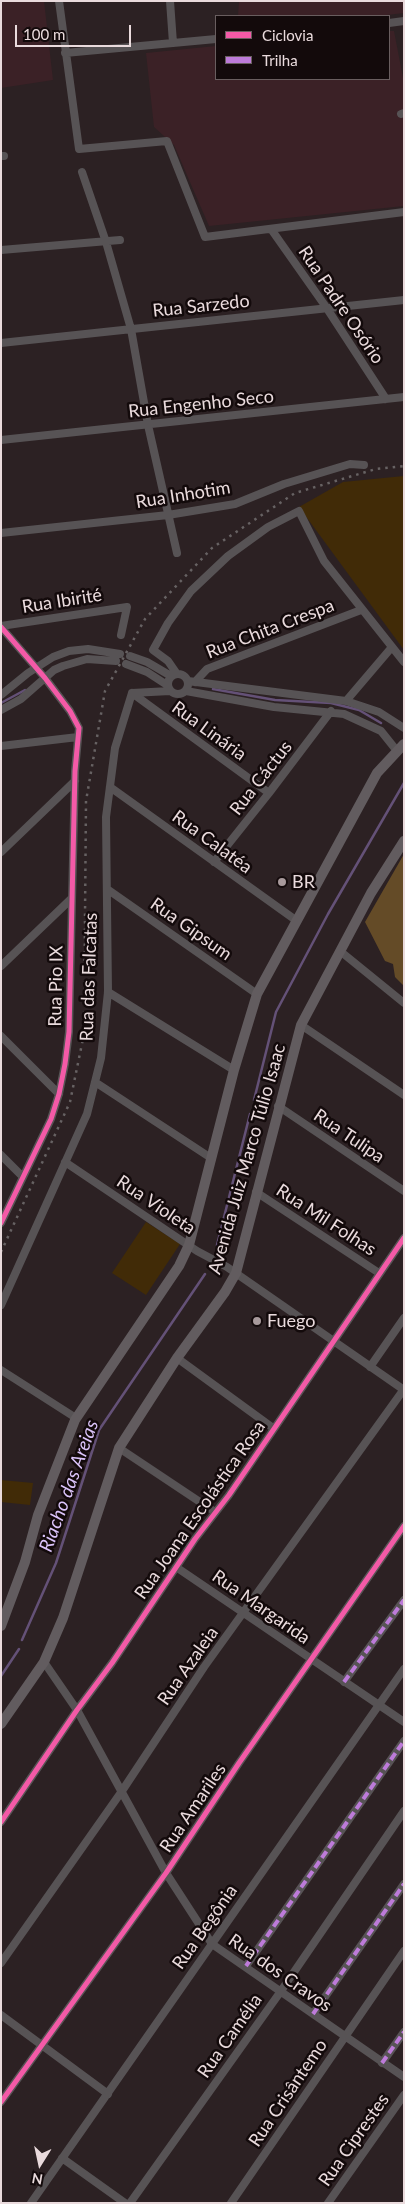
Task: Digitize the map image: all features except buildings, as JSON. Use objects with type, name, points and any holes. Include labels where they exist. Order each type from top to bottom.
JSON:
[{"type":"main road","name":"Avenida Juiz Marco Túlio Isaac","points":[[3,1620],[25,1562],[38,1515],[76,1418],[179,1266],[189,1245],[234,1070],[257,994],[377,773],[400,748]]},
{"type":"main road","name":"Avenida Juiz Marco Túlio Isaac","points":[[1,1724],[44,1662],[64,1618],[120,1448],[177,1358],[225,1292],[236,1273],[278,1106],[301,1025],[371,893],[404,841]]},
{"type":"street","points":[[59,1],[79,149],[167,141],[205,237],[404,212]]},
{"type":"street","points":[[170,1],[174,43]]},
{"type":"street","points":[[390,23],[404,21]]},
{"type":"street","points":[[65,53],[215,39]]},
{"type":"street","points":[[82,172],[106,242],[131,329],[148,425],[177,553]]},
{"type":"street","name":"Rua Padre Osório","points":[[271,229],[386,399]]},
{"type":"street","points":[[1,250],[120,240]]},
{"type":"street","name":"Rua Sarzedo","points":[[1,343],[404,300]]},
{"type":"street","name":"Rua Engenho Seco","points":[[1,440],[404,397]]},
{"type":"street","name":"Rua Inhotim","points":[[1,533],[168,515],[235,504],[303,478],[350,464],[364,465]]},
{"type":"street","points":[[169,688],[174,675],[168,661],[153,650],[168,623],[191,590],[228,556],[268,527],[299,511],[324,561],[404,662]]},
{"type":"street","name":"Rua Ibirité","points":[[1,626],[128,607],[121,635]]},
{"type":"street","name":"Rua Chita Crespa","points":[[191,682],[207,668],[361,610]]},
{"type":"street","name":"Rua Pio IX","points":[[1,626],[45,678],[70,711],[79,728],[75,781],[71,899],[69,1032],[59,1094],[51,1119],[1,1223]]},
{"type":"street","points":[[346,701],[392,647]]},
{"type":"street","points":[[1,694],[53,657],[69,651],[88,649],[120,654]]},
{"type":"street","points":[[130,656],[174,675],[184,676],[191,682],[346,701],[379,712],[404,728]]},
{"type":"street","points":[[1,710],[12,706],[22,699],[59,668],[86,659],[116,662]]},
{"type":"street","points":[[126,664],[147,672],[176,695],[186,691],[274,706],[331,711],[362,721],[381,731],[400,748]]},
{"type":"street","points":[[186,691],[191,682]]},
{"type":"street","points":[[132,693],[169,688]]},
{"type":"street","name":"Rua das Falcatas","points":[[1,1305],[87,1114],[101,1058],[108,992],[106,817],[115,748],[132,693]]},
{"type":"street","name":"Rua Linária","points":[[132,693],[269,793]]},
{"type":"street","name":"Rua Cáctus","points":[[214,862],[331,711]]},
{"type":"street","points":[[1,746],[78,737]]},
{"type":"street","points":[[1,852],[75,781]]},
{"type":"street","name":"Rua Calatéa","points":[[110,787],[297,921]]},
{"type":"street","name":"Rua Gipsum","points":[[107,889],[257,994]]},
{"type":"street","points":[[1,966],[71,899]]},
{"type":"street","points":[[340,951],[404,1003]]},
{"type":"street","points":[[108,992],[234,1070]]},
{"type":"street","points":[[301,1025],[404,1095]]},
{"type":"street","points":[[1,1036],[59,1094]]},
{"type":"street","points":[[95,1082],[212,1158]]},
{"type":"street","name":"Rua Tulipa","points":[[278,1106],[404,1191]]},
{"type":"street","points":[[1,1155],[22,1176]]},
{"type":"street","name":"Rua Violeta","points":[[65,1162],[189,1245],[236,1273],[403,1390]]},
{"type":"street","name":"Rua Mil Folhas","points":[[256,1192],[379,1273]]},
{"type":"street","name":"Rua Joana Escolástica Rosa","points":[[1,1822],[214,1512],[229,1495],[404,1238]]},
{"type":"street","points":[[370,1368],[404,1318]]},
{"type":"street","points":[[177,1358],[273,1428]]},
{"type":"street","points":[[1,1370],[76,1418]]},
{"type":"street","name":"Rua Azaleia","points":[[1,1963],[122,1791],[204,1667],[403,1390]]},
{"type":"street","points":[[120,1448],[214,1512]]},
{"type":"street","name":"Rua Amariles","points":[[1,2102],[166,1873],[404,1526]]},
{"type":"street","name":"Rua Margarida","points":[[176,1567],[404,1722]]},
{"type":"street","points":[[344,1682],[404,1600]]},
{"type":"street","name":"Rua dos Cravos","points":[[44,1662],[77,1710],[166,1873],[212,1944],[404,2077]]},
{"type":"street","name":"Rua Begônia","points":[[31,2203],[404,1669]]},
{"type":"street","points":[[246,1966],[404,1741]]},
{"type":"street","name":"Rua Camélia","points":[[130,2203],[281,1991],[404,1811]]},
{"type":"street","points":[[313,2014],[404,1884]]},
{"type":"street","name":"Rua Crisântemo","points":[[231,2203],[404,1951]]},
{"type":"street","points":[[1,2015],[108,2094]]},
{"type":"street","points":[[382,2063],[404,2032]]},
{"type":"street","name":"Rua Ciprestes","points":[[328,2203],[404,2095]]},
{"type":"street","points":[[62,2158],[125,2203]]},
{"type":"shaded area","points":[[1,1],[44,1],[53,80],[1,88]]},
{"type":"shaded area","points":[[239,1],[404,1],[404,13],[387,15],[238,15]]},
{"type":"shaded area","points":[[390,31],[394,31],[404,83],[404,206],[209,226],[174,145],[154,127],[146,53],[215,46],[215,80],[390,80]]},
{"type":"shaded area","points":[[404,476],[404,650],[299,507],[343,482]]},
{"type":"shaded area","points":[[404,854],[404,986],[395,977],[393,964],[385,961],[365,922]]},
{"type":"shaded area","points":[[146,1222],[180,1244],[146,1295],[112,1273]]},
{"type":"shaded area","points":[[1,1480],[33,1483],[30,1505],[1,1502]]},
{"type":"waterway","points":[[213,689],[275,700],[331,703],[359,710],[381,723]]},
{"type":"waterway","points":[[1,703],[25,690]]},
{"type":"waterway","name":"Riacho das Areias","points":[[254,1100],[276,1012],[328,914],[404,783]]},
{"type":"waterway","name":"Riacho das Areias","points":[[217,1245],[250,1114]]},
{"type":"waterway","name":"Riacho das Areias","points":[[22,1640],[56,1563],[99,1430],[205,1274]]},
{"type":"waterway","name":"Riacho das Areias","points":[[1,1676],[19,1649]]},
{"type":"railway","points":[[1,1252],[70,1102],[84,1034],[86,801],[105,691],[145,619],[212,548],[295,493],[376,469],[404,466]]},
{"type":"marked path","points":[[344,1682],[404,1600]]},
{"type":"marked path","points":[[246,1966],[404,1741]]},
{"type":"marked path","points":[[313,2014],[404,1884]]},
{"type":"marked path","points":[[382,2063],[404,2032]]},
{"type":"cycle path","points":[[1,627],[45,678],[70,711],[79,728],[75,771],[69,1032],[65,1064],[59,1094],[51,1119],[1,1223]]},
{"type":"cycle path","points":[[1,1822],[77,1710],[112,1663],[195,1539],[229,1495],[404,1238]]},
{"type":"cycle path","points":[[1,2102],[166,1873],[239,1763],[404,1526]]},
{"type":"place","name":"BR","points":[[282,882]]},
{"type":"place","name":"Fuego","points":[[257,1321]]}]
